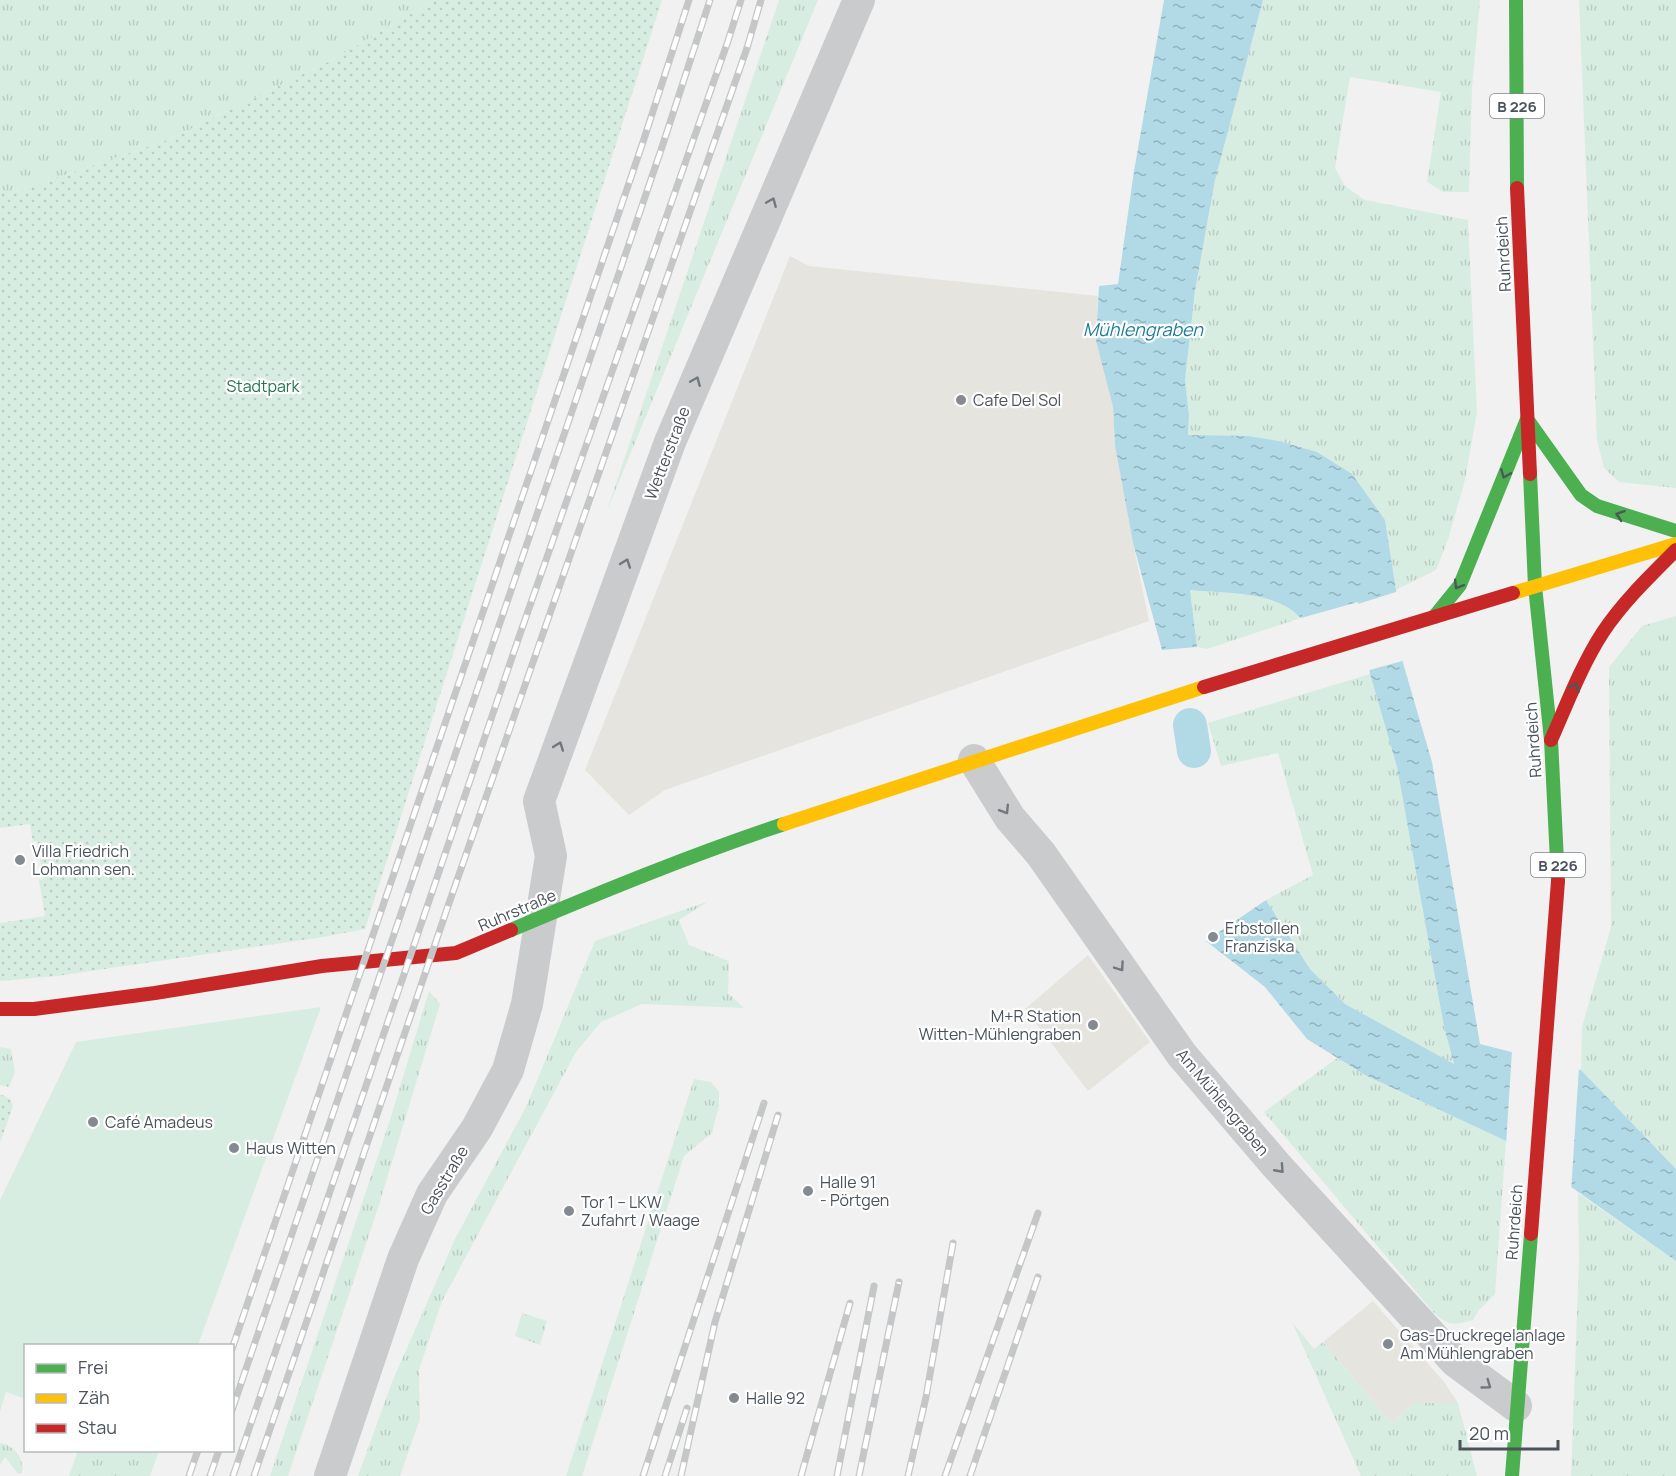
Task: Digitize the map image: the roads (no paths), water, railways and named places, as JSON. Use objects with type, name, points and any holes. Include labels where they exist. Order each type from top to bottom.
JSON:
[{"type":"main road","name":"Ruhrdeich","points":[[1512,1476],[1558,876],[1551,740],[1535,586],[1517,212],[1516,0]]},
{"type":"main road","points":[[1527,419],[1581,495],[1606,510],[1676,531]]},
{"type":"main road","points":[[1434,617],[1460,585],[1527,419]]},
{"type":"main road","name":"Ruhrstraße","points":[[0,1009],[45,1008],[322,966],[456,953],[617,885],[715,848],[974,760],[1109,719],[1203,687],[1676,544]]},
{"type":"main road","points":[[1551,740],[1583,669],[1603,632],[1640,586],[1676,550]]},
{"type":"street","name":"Wetterstraße","points":[[539,919],[551,856],[539,801],[670,442],[859,0]]},
{"type":"street","name":"Am Mühlengraben","points":[[974,760],[1010,818],[1041,854],[1182,1055],[1276,1166],[1455,1361],[1516,1406]]},
{"type":"street","name":"Gasstraße","points":[[330,1476],[403,1258],[432,1194],[477,1128],[508,1070],[526,1004],[539,919]]},
{"type":"water","name":"Mühlengraben","points":[[1164,0],[1263,0],[1215,180],[1195,291],[1185,380],[1189,415],[1188,435],[1248,436],[1279,441],[1317,452],[1352,474],[1385,520],[1396,590],[1403,663],[1432,762],[1480,1044],[1581,1070],[1676,1169],[1676,1261],[1506,1141],[1365,1075],[1307,1039],[1265,987],[1206,941],[1266,900],[1310,969],[1345,1004],[1454,1064],[1444,1027],[1397,767],[1370,674],[1358,602],[1301,618],[1290,609],[1264,598],[1190,590],[1197,647],[1162,650],[1133,543],[1115,446],[1113,407],[1096,341],[1099,286],[1118,284],[1134,171]]},
{"type":"waterway","points":[[1190,725],[1194,751]]},
{"type":"railway","points":[[234,1344],[644,139],[689,0]]},
{"type":"railway","points":[[234,1404],[710,0]]},
{"type":"railway","points":[[233,1476],[520,634],[741,0]]},
{"type":"railway","points":[[254,1476],[447,909],[747,48],[761,0]]},
{"type":"railway","points":[[643,1476],[764,1103]]},
{"type":"railway","points":[[681,1476],[715,1322],[778,1115]]},
{"type":"railway","points":[[945,1476],[1038,1213]]},
{"type":"railway","points":[[908,1476],[926,1397],[953,1243]]},
{"type":"railway","points":[[970,1476],[1038,1277]]},
{"type":"railway","points":[[859,1476],[899,1282]]},
{"type":"railway","points":[[837,1476],[874,1286]]},
{"type":"railway","points":[[801,1476],[850,1303]]},
{"type":"railway","points":[[665,1476],[687,1408]]},
{"type":"railway","points":[[189,1476],[197,1452]]},
{"type":"railway","points":[[210,1476],[218,1452]]},
{"type":"place","name":"Cafe Del Sol","points":[[961,400]]},
{"type":"place","name":"Villa Friedrich Lohmann sen.","points":[[20,860]]},
{"type":"place","name":"Erbstollen Franziska","points":[[1213,937]]},
{"type":"place","name":"M+R Station Witten-Mühlengraben","points":[[1093,1025]]},
{"type":"place","name":"Café Amadeus","points":[[93,1122]]},
{"type":"place","name":"Haus Witten","points":[[234,1148]]},
{"type":"place","name":"Halle 91 - Pörtgen","points":[[808,1191]]},
{"type":"place","name":"Tor 1 – LKW Zufahrt / Waage","points":[[569,1211]]},
{"type":"place","name":"Gas-Druckregelanlage Am Mühlengraben","points":[[1388,1344]]},
{"type":"place","name":"Halle 92","points":[[734,1398]]},
{"type":"park label","name":"Stadtpark","points":[[263,386]]}]
